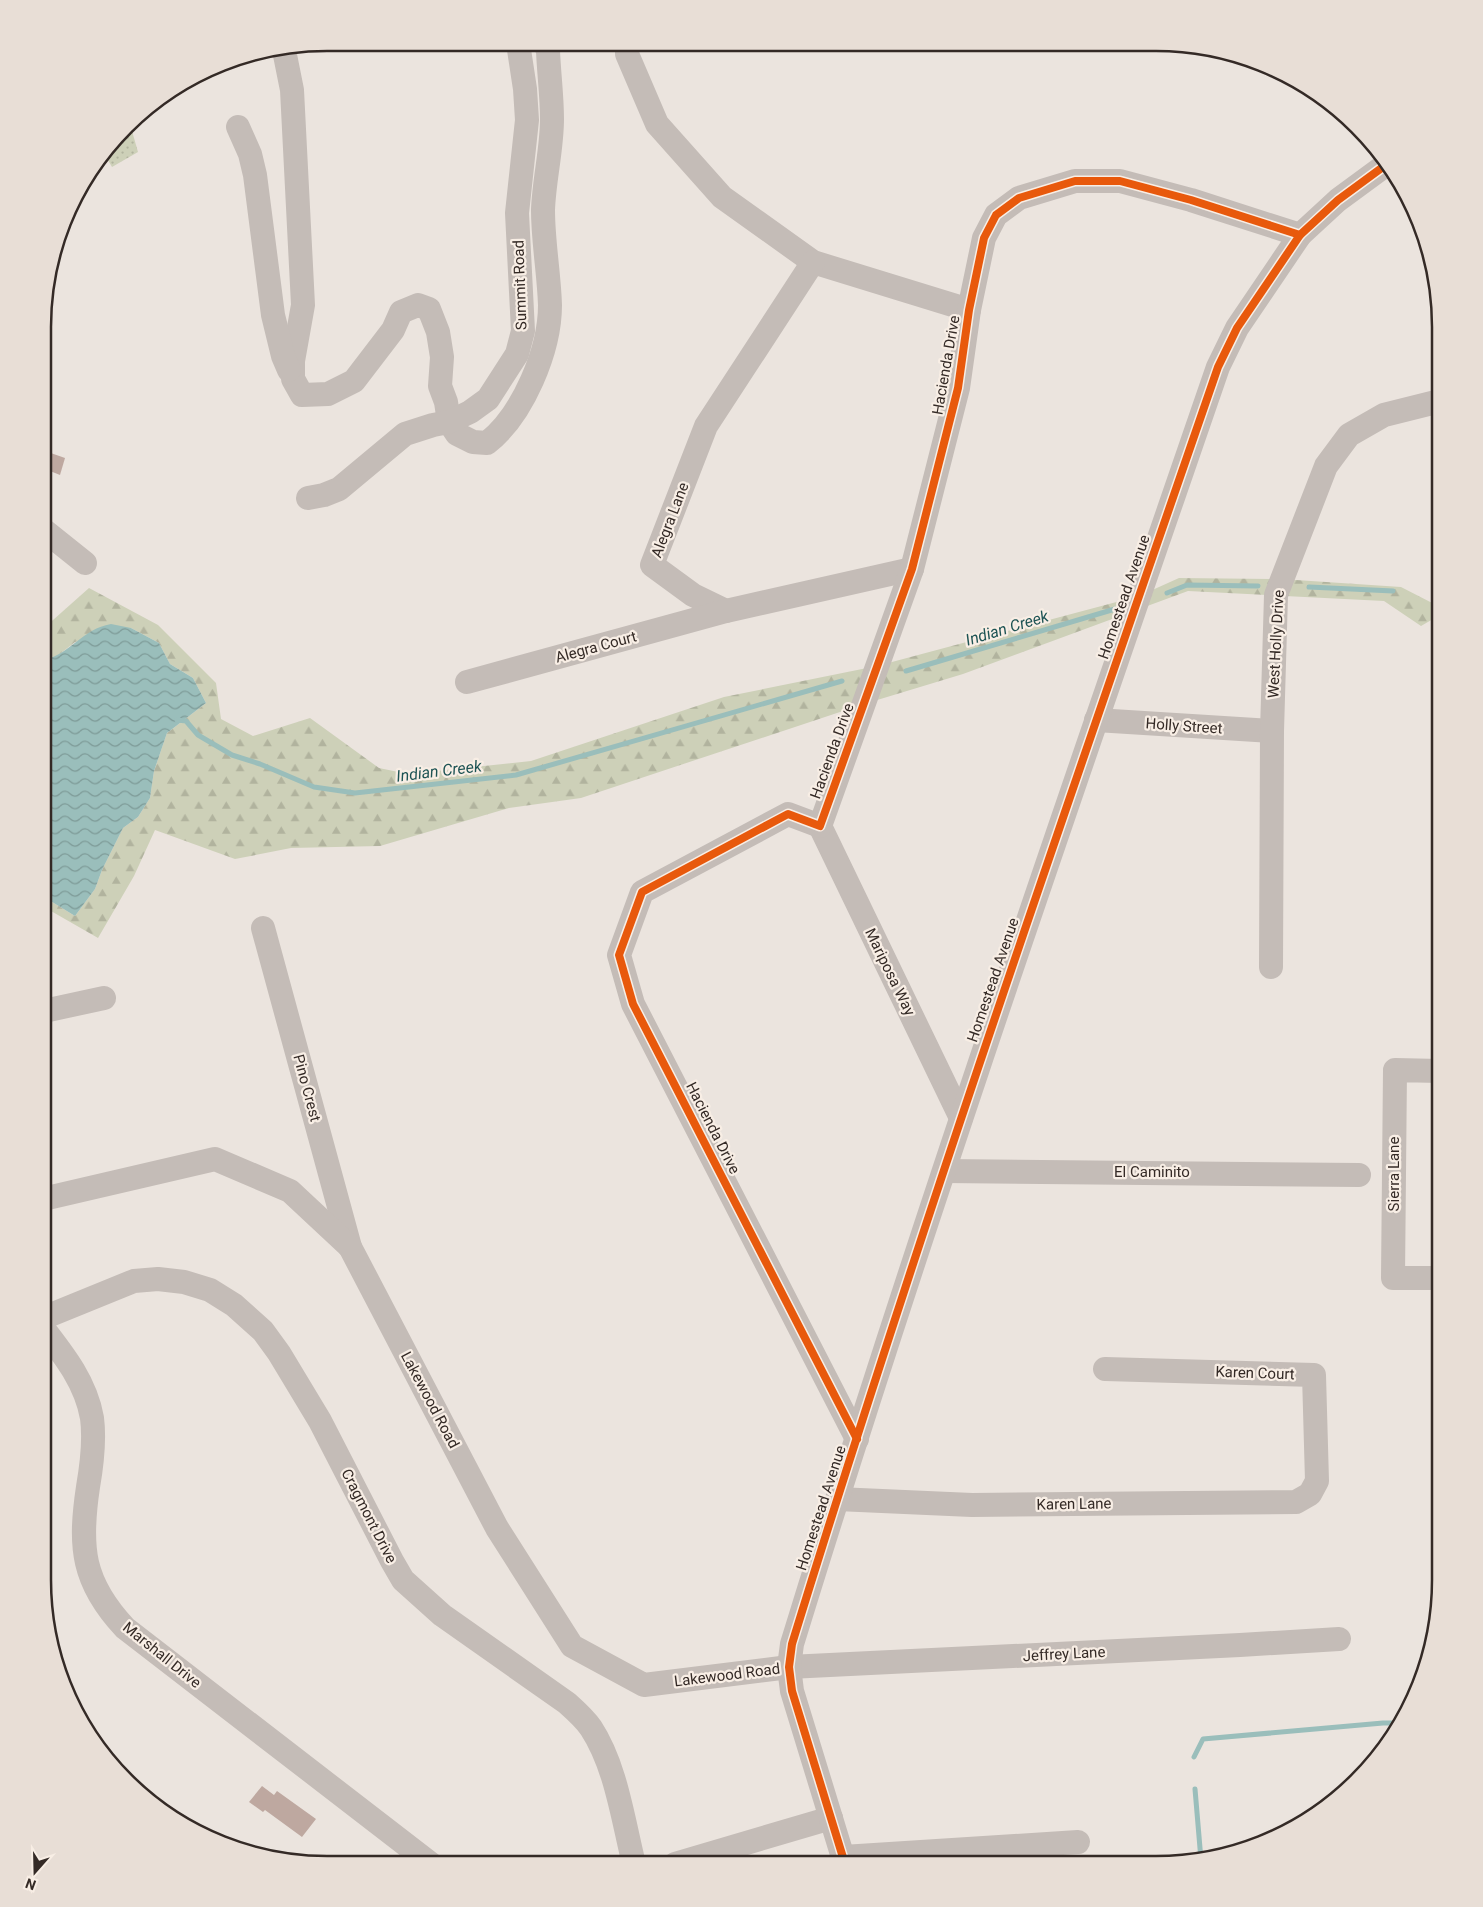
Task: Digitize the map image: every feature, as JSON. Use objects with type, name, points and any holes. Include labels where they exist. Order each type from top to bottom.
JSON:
[{"type":"street","name":"Summit Road","points":[[308,498],[324,495],[339,489],[405,434],[432,425],[449,422],[470,412],[488,399],[517,354],[522,331],[517,213],[527,120],[519,51]]},
{"type":"street","points":[[238,127],[250,154],[255,175],[273,315],[283,356],[302,395],[328,394],[354,380],[393,330],[401,312],[418,305],[429,309],[438,332],[442,357],[440,386],[446,402],[449,422],[457,434],[473,442],[487,443],[501,432],[522,402],[532,382],[545,339],[550,306],[544,210],[552,120],[548,51]]},
{"type":"street","points":[[627,51],[658,124],[722,196],[813,262],[969,310]]},
{"type":"street","points":[[285,55],[292,90],[303,305],[293,361],[293,379]]},
{"type":"street","name":"Homestead Avenue","points":[[843,1856],[795,1700],[788,1667],[792,1644],[837,1499],[961,1118],[1218,367],[1237,328],[1300,235],[1338,200],[1381,168]]},
{"type":"street","name":"Hacienda Drive","points":[[857,1439],[633,1004],[619,955],[642,892],[788,814],[820,826],[912,569],[958,388],[969,310],[984,238],[996,215],[1019,198],[1075,181],[1120,181],[1191,200],[1300,235]]},
{"type":"street","name":"Alegra Lane","points":[[726,611],[693,595],[652,565],[706,426],[813,262]]},
{"type":"street","name":"West Holly Drive","points":[[1271,967],[1272,731],[1276,595],[1326,466],[1349,435],[1384,415],[1432,403]]},
{"type":"street","points":[[51,536],[86,563]]},
{"type":"street","points":[[726,611],[912,569]]},
{"type":"street","name":"Alegra Court","points":[[467,682],[726,611]]},
{"type":"street","name":"Holly Street","points":[[1096,720],[1272,731]]},
{"type":"street","name":"Mariposa Way","points":[[820,826],[961,1118]]},
{"type":"street","name":"Pino Crest","points":[[263,928],[350,1247]]},
{"type":"street","points":[[51,1009],[104,998]]},
{"type":"street","name":"Sierra Lane","points":[[1432,1071],[1394,1070],[1393,1278],[1432,1278]]},
{"type":"street","name":"Lakewood Road","points":[[51,1197],[215,1159],[290,1191],[350,1247],[497,1528],[572,1646],[644,1685],[788,1667]]},
{"type":"street","name":"El Caminito","points":[[944,1171],[1359,1174]]},
{"type":"street","name":"Cragmont Drive","points":[[51,1315],[134,1281],[158,1279],[184,1282],[210,1290],[249,1316],[279,1353],[320,1421],[392,1561],[404,1580],[442,1615],[568,1703],[591,1728],[611,1772],[632,1856]]},
{"type":"street","name":"Marshall Drive","points":[[51,1338],[67,1359],[77,1377],[86,1396],[92,1417],[94,1438],[83,1526],[84,1548],[91,1577],[101,1599],[126,1628],[421,1856]]},
{"type":"street","name":"Karen Court","points":[[1105,1368],[1314,1375],[1317,1481],[1310,1494]]},
{"type":"street","name":"Karen Lane","points":[[837,1499],[972,1505],[1021,1505],[1296,1502],[1310,1494]]},
{"type":"street","name":"Jeffrey Lane","points":[[788,1667],[1339,1639]]},
{"type":"street","points":[[702,1856],[831,1818]]},
{"type":"street","points":[[896,1856],[1078,1842]]},
{"type":"green space","points":[[132,132],[138,152],[112,167],[108,160]]},
{"type":"green space","points":[[1179,578],[1281,579],[1401,587],[1432,603],[1432,620],[1421,626],[1384,601],[1188,591],[963,674],[864,704],[581,798],[509,808],[380,846],[291,848],[235,859],[155,830],[134,876],[98,938],[51,911],[51,901],[75,916],[95,889],[102,870],[123,828],[138,817],[150,798],[154,771],[167,733],[206,703],[193,678],[170,664],[159,643],[131,628],[75,642],[56,657],[51,658],[51,622],[89,588],[158,625],[216,683],[221,719],[253,736],[310,718],[379,768],[408,774],[531,761],[724,697],[877,666],[1139,596]]},
{"type":"water","points":[[111,624],[131,628],[159,643],[170,664],[193,678],[206,703],[167,733],[154,771],[150,798],[138,817],[123,828],[102,870],[95,889],[75,916],[51,901],[51,658],[101,627]]},
{"type":"building","points":[[51,453],[65,458],[60,475],[51,471]]},
{"type":"building","points":[[262,1786],[274,1795],[277,1791],[316,1819],[302,1837],[265,1810],[263,1812],[249,1802]]},
{"type":"waterway","name":"Indian Creek","points":[[1167,593],[1187,585],[1258,586]]},
{"type":"waterway","name":"Indian Creek","points":[[1309,587],[1393,591]]},
{"type":"waterway","name":"Indian Creek","points":[[906,671],[1115,609]]},
{"type":"waterway","name":"Indian Creek","points":[[177,720],[186,721],[198,735],[232,755],[260,764],[314,787],[355,793],[516,775],[842,681]]},
{"type":"waterway","points":[[1194,1757],[1203,1739],[1392,1723]]},
{"type":"waterway","points":[[1195,1789],[1200,1852]]},
{"type":"cycle path","points":[[843,1856],[792,1691],[789,1667],[792,1644],[842,1483],[946,1163],[1218,367],[1237,328],[1300,235],[1338,200],[1381,168]]},
{"type":"cycle path","points":[[857,1439],[633,1004],[619,955],[642,892],[788,814],[820,826],[912,569],[958,388],[969,310],[984,238],[996,215],[1019,198],[1075,181],[1120,181],[1191,200],[1300,235]]}]
